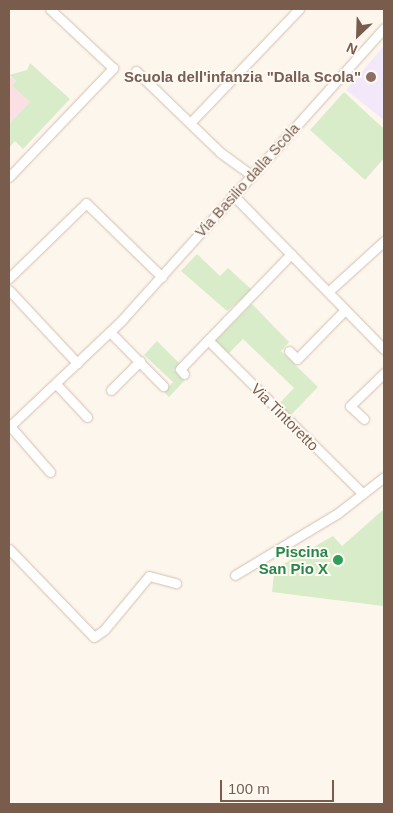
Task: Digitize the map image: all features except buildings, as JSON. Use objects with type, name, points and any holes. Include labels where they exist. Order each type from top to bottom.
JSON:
[{"type":"street","points":[[9,177],[113,68],[50,9]]},
{"type":"street","points":[[190,122],[299,9]]},
{"type":"street","name":"Via Basilio dalla Scola","points":[[50,472],[9,427],[57,385],[162,277],[232,194],[384,28]]},
{"type":"street","points":[[136,71],[221,153],[250,174]]},
{"type":"street","points":[[232,194],[384,349]]},
{"type":"street","points":[[9,278],[86,203],[162,277]]},
{"type":"street","points":[[328,292],[384,241]]},
{"type":"street","points":[[184,374],[180,369],[291,254]]},
{"type":"street","points":[[9,290],[77,363]]},
{"type":"street","points":[[289,351],[297,359],[345,310]]},
{"type":"street","points":[[110,332],[163,386]]},
{"type":"street","name":"Via Tintoretto","points":[[208,340],[363,494]]},
{"type":"street","points":[[111,390],[140,361]]},
{"type":"street","points":[[364,419],[350,406],[384,373]]},
{"type":"street","points":[[57,385],[86,417]]},
{"type":"street","points":[[235,575],[383,481]]},
{"type":"street","points":[[10,554],[94,637],[104,630],[150,576],[176,583]]},
{"type":"shaded area","name":"Scuola dell'infanzia \"Dalla Scola\"","points":[[384,46],[384,120],[346,90]]},
{"type":"shaded area","points":[[9,76],[16,81],[12,86],[30,102],[9,124]]},
{"type":"green space","points":[[30,63],[70,99],[23,149],[15,141],[9,148],[9,124],[30,102],[12,86],[16,81],[9,75],[27,70]]},
{"type":"green space","points":[[344,92],[384,129],[384,158],[365,180],[310,130]]},
{"type":"green space","points":[[197,254],[220,276],[228,268],[252,290],[227,311],[181,271]]},
{"type":"green space","points":[[252,304],[289,342],[281,351],[318,387],[289,417],[277,406],[294,388],[243,339],[228,354],[215,341]]},
{"type":"green space","points":[[157,341],[180,364],[174,370],[185,380],[169,397],[164,392],[173,382],[144,355]]},
{"type":"green space","name":"Piscina San Pio X","points":[[384,509],[383,606],[272,592],[275,565],[280,566],[333,536],[342,546]]},
{"type":"place","name":"Scuola dell'infanzia \"Dalla Scola\"","points":[[371,77]]},
{"type":"place","name":"Piscina San Pio X","points":[[338,560]]}]
